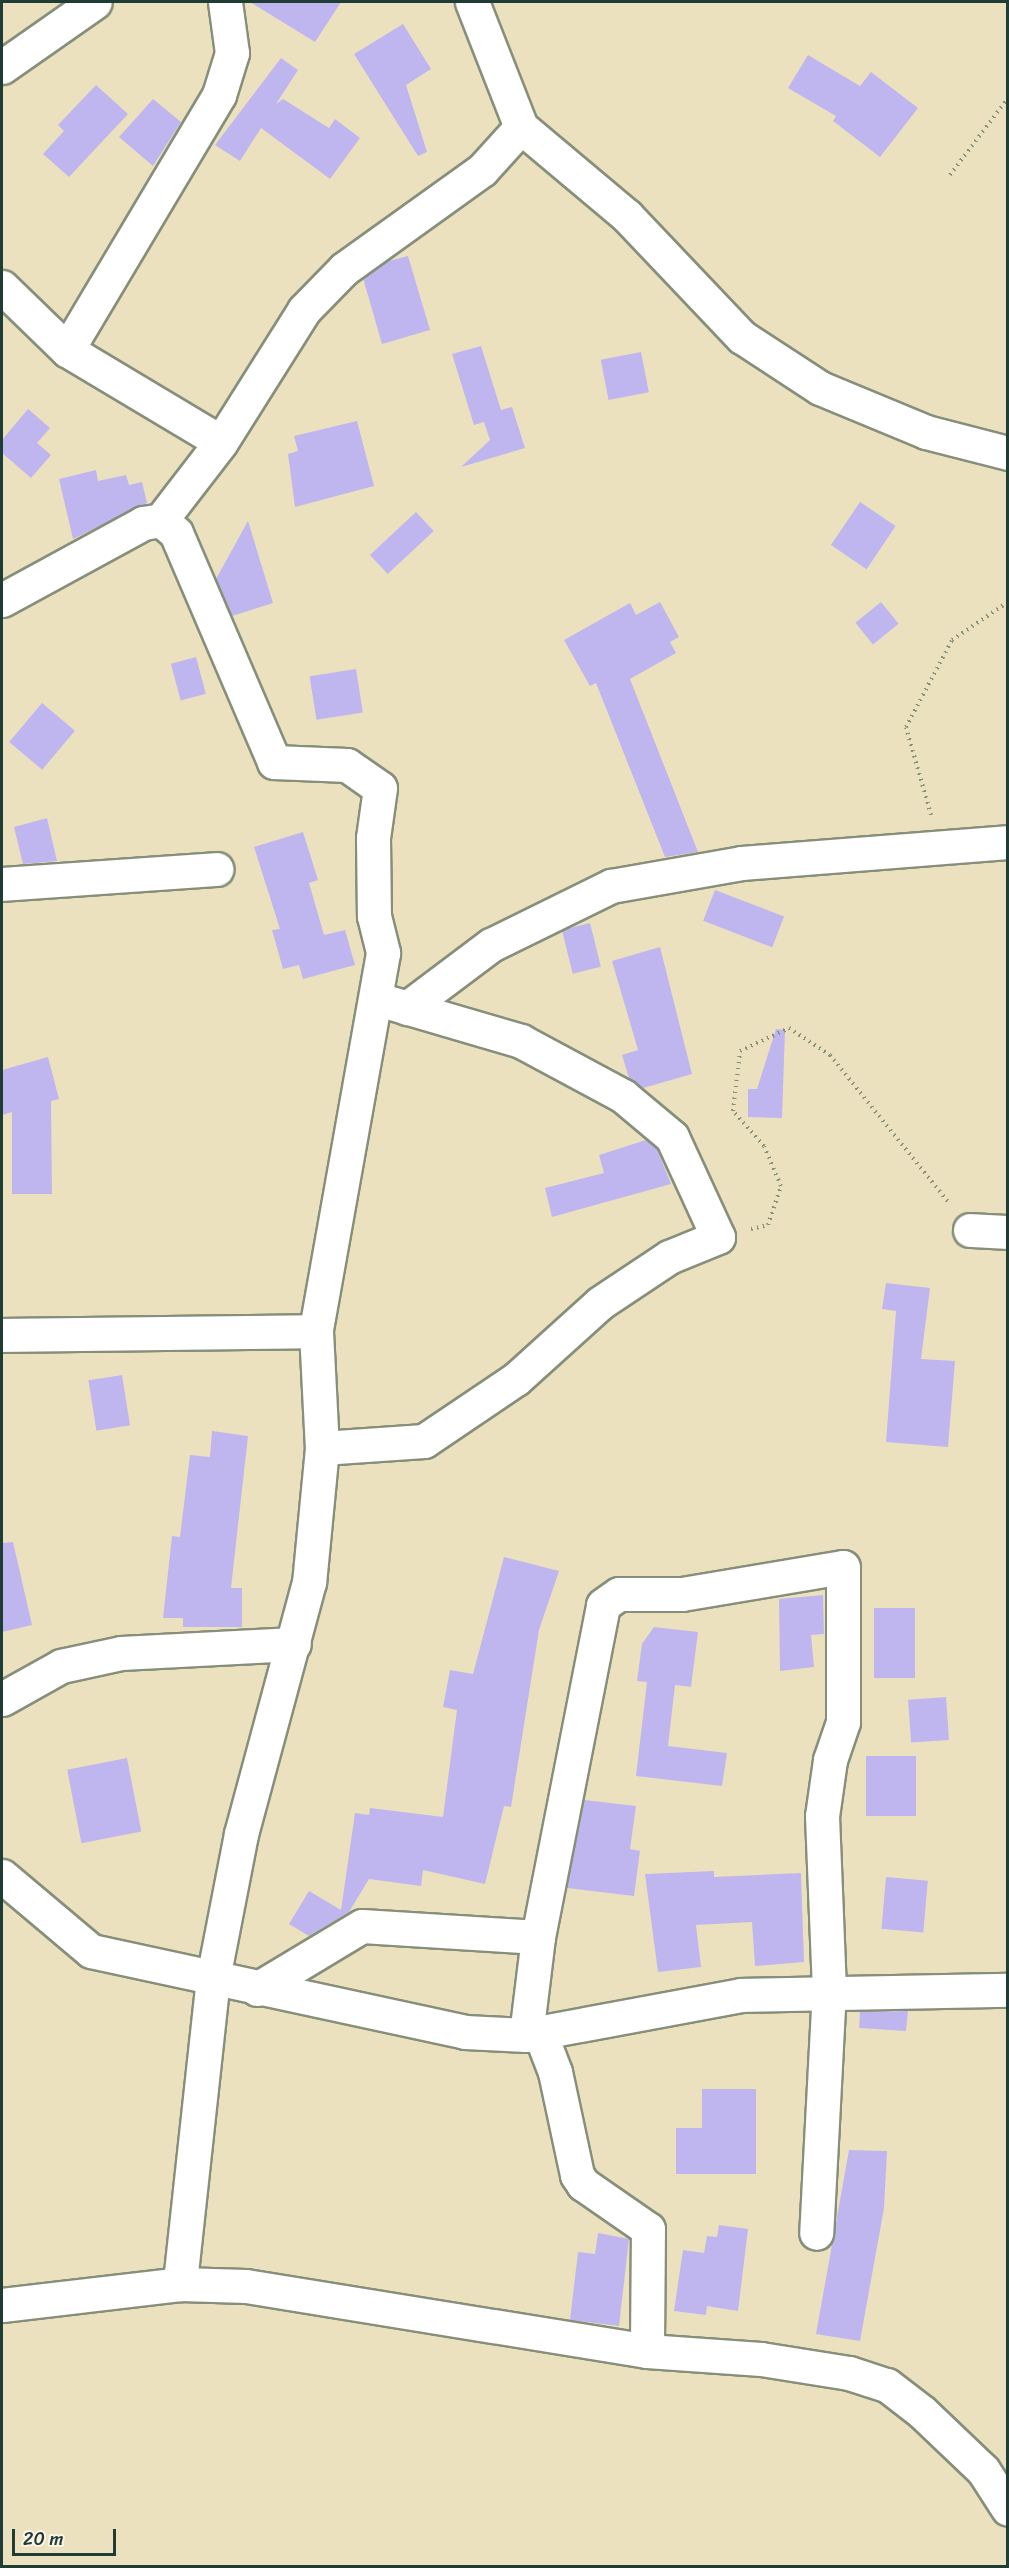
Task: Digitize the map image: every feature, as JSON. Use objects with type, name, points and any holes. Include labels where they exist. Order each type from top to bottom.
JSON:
[{"type":"street","points":[[2,67],[95,2]]},
{"type":"street","points":[[67,350],[219,95],[232,53],[225,2]]},
{"type":"street","points":[[472,2],[521,127],[627,216],[742,337],[820,388],[926,432],[1008,453]]},
{"type":"street","points":[[2,600],[143,523],[161,520],[221,442],[304,310],[344,269],[483,170],[521,127]]},
{"type":"street","points":[[2,287],[67,350],[221,442]]},
{"type":"street","points":[[161,520],[176,533],[274,762],[347,765],[380,788],[373,837],[374,916],[392,1004],[316,1330],[322,1448],[309,1582],[241,1834],[213,1978],[180,2284]]},
{"type":"street","points":[[392,1004],[491,945],[610,885],[742,863],[1008,842]]},
{"type":"street","points":[[2,884],[216,869]]},
{"type":"street","points":[[322,1448],[424,1441],[516,1379],[600,1304],[669,1257],[718,1237],[672,1137],[622,1096],[520,1041],[392,1004]]},
{"type":"street","points":[[970,1230],[1008,1232]]},
{"type":"street","points":[[2,1335],[316,1330]]},
{"type":"street","points":[[647,2352],[648,2229],[583,2184],[577,2175],[555,2073],[533,2034],[538,1937],[609,1598],[682,1594],[843,1567],[843,1722],[830,1760],[822,1816],[830,1989],[816,2233]]},
{"type":"street","points":[[2,1699],[62,1666],[121,1653],[294,1644]]},
{"type":"street","points":[[2,1876],[91,1951],[257,1989],[465,2032],[533,2034],[741,1995],[830,1989],[1008,1990]]},
{"type":"street","points":[[257,1989],[362,1926],[538,1937]]},
{"type":"street","points":[[2,2305],[180,2284],[246,2286],[647,2352],[761,2359],[887,2385],[983,2470],[1008,2509]]},
{"type":"path","points":[[950,175],[1008,98]]},
{"type":"path","points":[[942,847],[906,727],[951,640],[1008,602]]},
{"type":"path","points":[[718,1237],[768,1225],[778,1196],[781,1186],[764,1146],[733,1111],[740,1051],[789,1028],[830,1055],[970,1230]]},
{"type":"building","points":[[250,2],[341,2],[315,42]]},
{"type":"building","points":[[403,24],[431,69],[406,85],[427,152],[418,156],[354,54]]},
{"type":"building","points":[[808,55],[860,86],[871,72],[918,108],[880,157],[833,121],[836,116],[788,88]]},
{"type":"building","points":[[281,58],[298,70],[276,104],[283,99],[329,128],[335,119],[360,138],[330,179],[261,128],[240,161],[215,145]]},
{"type":"building","points":[[96,85],[128,114],[69,177],[43,154],[64,131],[58,125]]},
{"type":"building","points":[[153,99],[181,122],[153,166],[119,137]]},
{"type":"building","points":[[408,256],[430,330],[382,344],[363,278],[385,262]]},
{"type":"building","points":[[481,346],[501,410],[512,407],[525,448],[461,467],[490,440],[484,422],[474,425],[452,354]]},
{"type":"building","points":[[641,352],[649,392],[609,400],[601,360]]},
{"type":"building","points":[[28,409],[50,428],[37,443],[51,455],[31,478],[2,453],[2,440]]},
{"type":"building","points":[[357,421],[374,486],[295,507],[288,454],[298,451],[294,436]]},
{"type":"building","points":[[96,470],[98,481],[126,475],[129,485],[142,482],[147,503],[73,539],[59,479]]},
{"type":"building","points":[[860,502],[896,526],[867,569],[831,545]]},
{"type":"building","points":[[416,512],[434,531],[388,574],[370,555]]},
{"type":"building","points":[[248,521],[273,603],[232,616],[216,579]]},
{"type":"building","points":[[660,602],[679,637],[670,642],[676,653],[630,679],[698,852],[665,857],[596,683],[590,686],[564,640],[630,603],[636,615]]},
{"type":"building","points":[[881,602],[899,624],[873,645],[855,623]]},
{"type":"building","points":[[196,657],[206,694],[181,700],[171,664]]},
{"type":"building","points":[[356,669],[363,712],[316,720],[310,676]]},
{"type":"building","points":[[42,703],[75,731],[42,770],[9,742]]},
{"type":"building","points":[[47,818],[57,861],[23,864],[14,827]]},
{"type":"building","points":[[303,832],[318,880],[309,883],[324,935],[345,930],[355,965],[303,979],[299,965],[283,969],[272,930],[280,929],[254,847]]},
{"type":"building","points":[[715,890],[784,917],[772,947],[703,921]]},
{"type":"building","points":[[590,923],[601,967],[573,974],[562,930]]},
{"type":"building","points":[[660,947],[692,1074],[643,1088],[629,1078],[622,1055],[638,1050],[612,961]]},
{"type":"building","points":[[776,1029],[785,1030],[782,1118],[748,1117],[748,1089],[757,1089]]},
{"type":"building","points":[[48,1057],[59,1099],[51,1101],[52,1194],[12,1194],[12,1112],[2,1115],[2,1070]]},
{"type":"building","points":[[646,1140],[657,1149],[671,1184],[552,1217],[545,1188],[604,1173],[599,1155]]},
{"type":"building","points":[[886,1283],[930,1288],[921,1359],[955,1361],[948,1447],[886,1442],[896,1311],[882,1309]]},
{"type":"building","points":[[122,1375],[130,1425],[96,1431],[88,1380]]},
{"type":"building","points":[[212,1431],[248,1436],[231,1588],[242,1588],[242,1627],[183,1627],[183,1618],[163,1618],[172,1536],[180,1537],[190,1455],[210,1457]]},
{"type":"building","points":[[13,1542],[32,1625],[2,1632],[2,1543]]},
{"type":"building","points":[[504,1557],[559,1571],[539,1630],[511,1807],[504,1806],[485,1884],[423,1870],[421,1886],[369,1879],[349,1912],[309,1936],[289,1924],[309,1891],[341,1910],[355,1813],[369,1815],[370,1808],[443,1817],[457,1710],[443,1707],[450,1670],[473,1674]]},
{"type":"building","points":[[823,1595],[824,1634],[811,1635],[814,1667],[780,1671],[779,1599]]},
{"type":"building","points":[[874,1608],[915,1608],[915,1678],[874,1678]]},
{"type":"building","points":[[654,1627],[698,1632],[691,1687],[675,1685],[668,1746],[727,1753],[722,1786],[636,1776],[647,1682],[637,1681],[642,1644]]},
{"type":"building","points":[[946,1697],[949,1740],[911,1743],[908,1700]]},
{"type":"building","points":[[866,1756],[916,1756],[916,1816],[866,1816]]},
{"type":"building","points":[[127,1758],[141,1832],[81,1843],[67,1770]]},
{"type":"building","points":[[584,1800],[636,1806],[630,1849],[640,1851],[634,1896],[567,1888]]},
{"type":"building","points":[[714,1871],[714,1877],[801,1873],[804,1962],[755,1966],[752,1922],[696,1925],[701,1967],[658,1972],[645,1874]]},
{"type":"building","points":[[886,1877],[928,1881],[923,1932],[881,1929]]},
{"type":"building","points":[[908,2011],[906,2031],[859,2028],[860,2012]]},
{"type":"building","points":[[702,2089],[756,2089],[756,2174],[676,2174],[676,2128],[702,2128]]},
{"type":"building","points":[[849,2150],[887,2151],[884,2208],[860,2341],[816,2334]]},
{"type":"building","points":[[719,2225],[748,2229],[738,2311],[707,2306],[706,2315],[674,2311],[683,2250],[704,2253],[707,2236],[717,2237]]},
{"type":"building","points":[[598,2233],[629,2239],[619,2326],[570,2320],[578,2252],[595,2254]]}]
